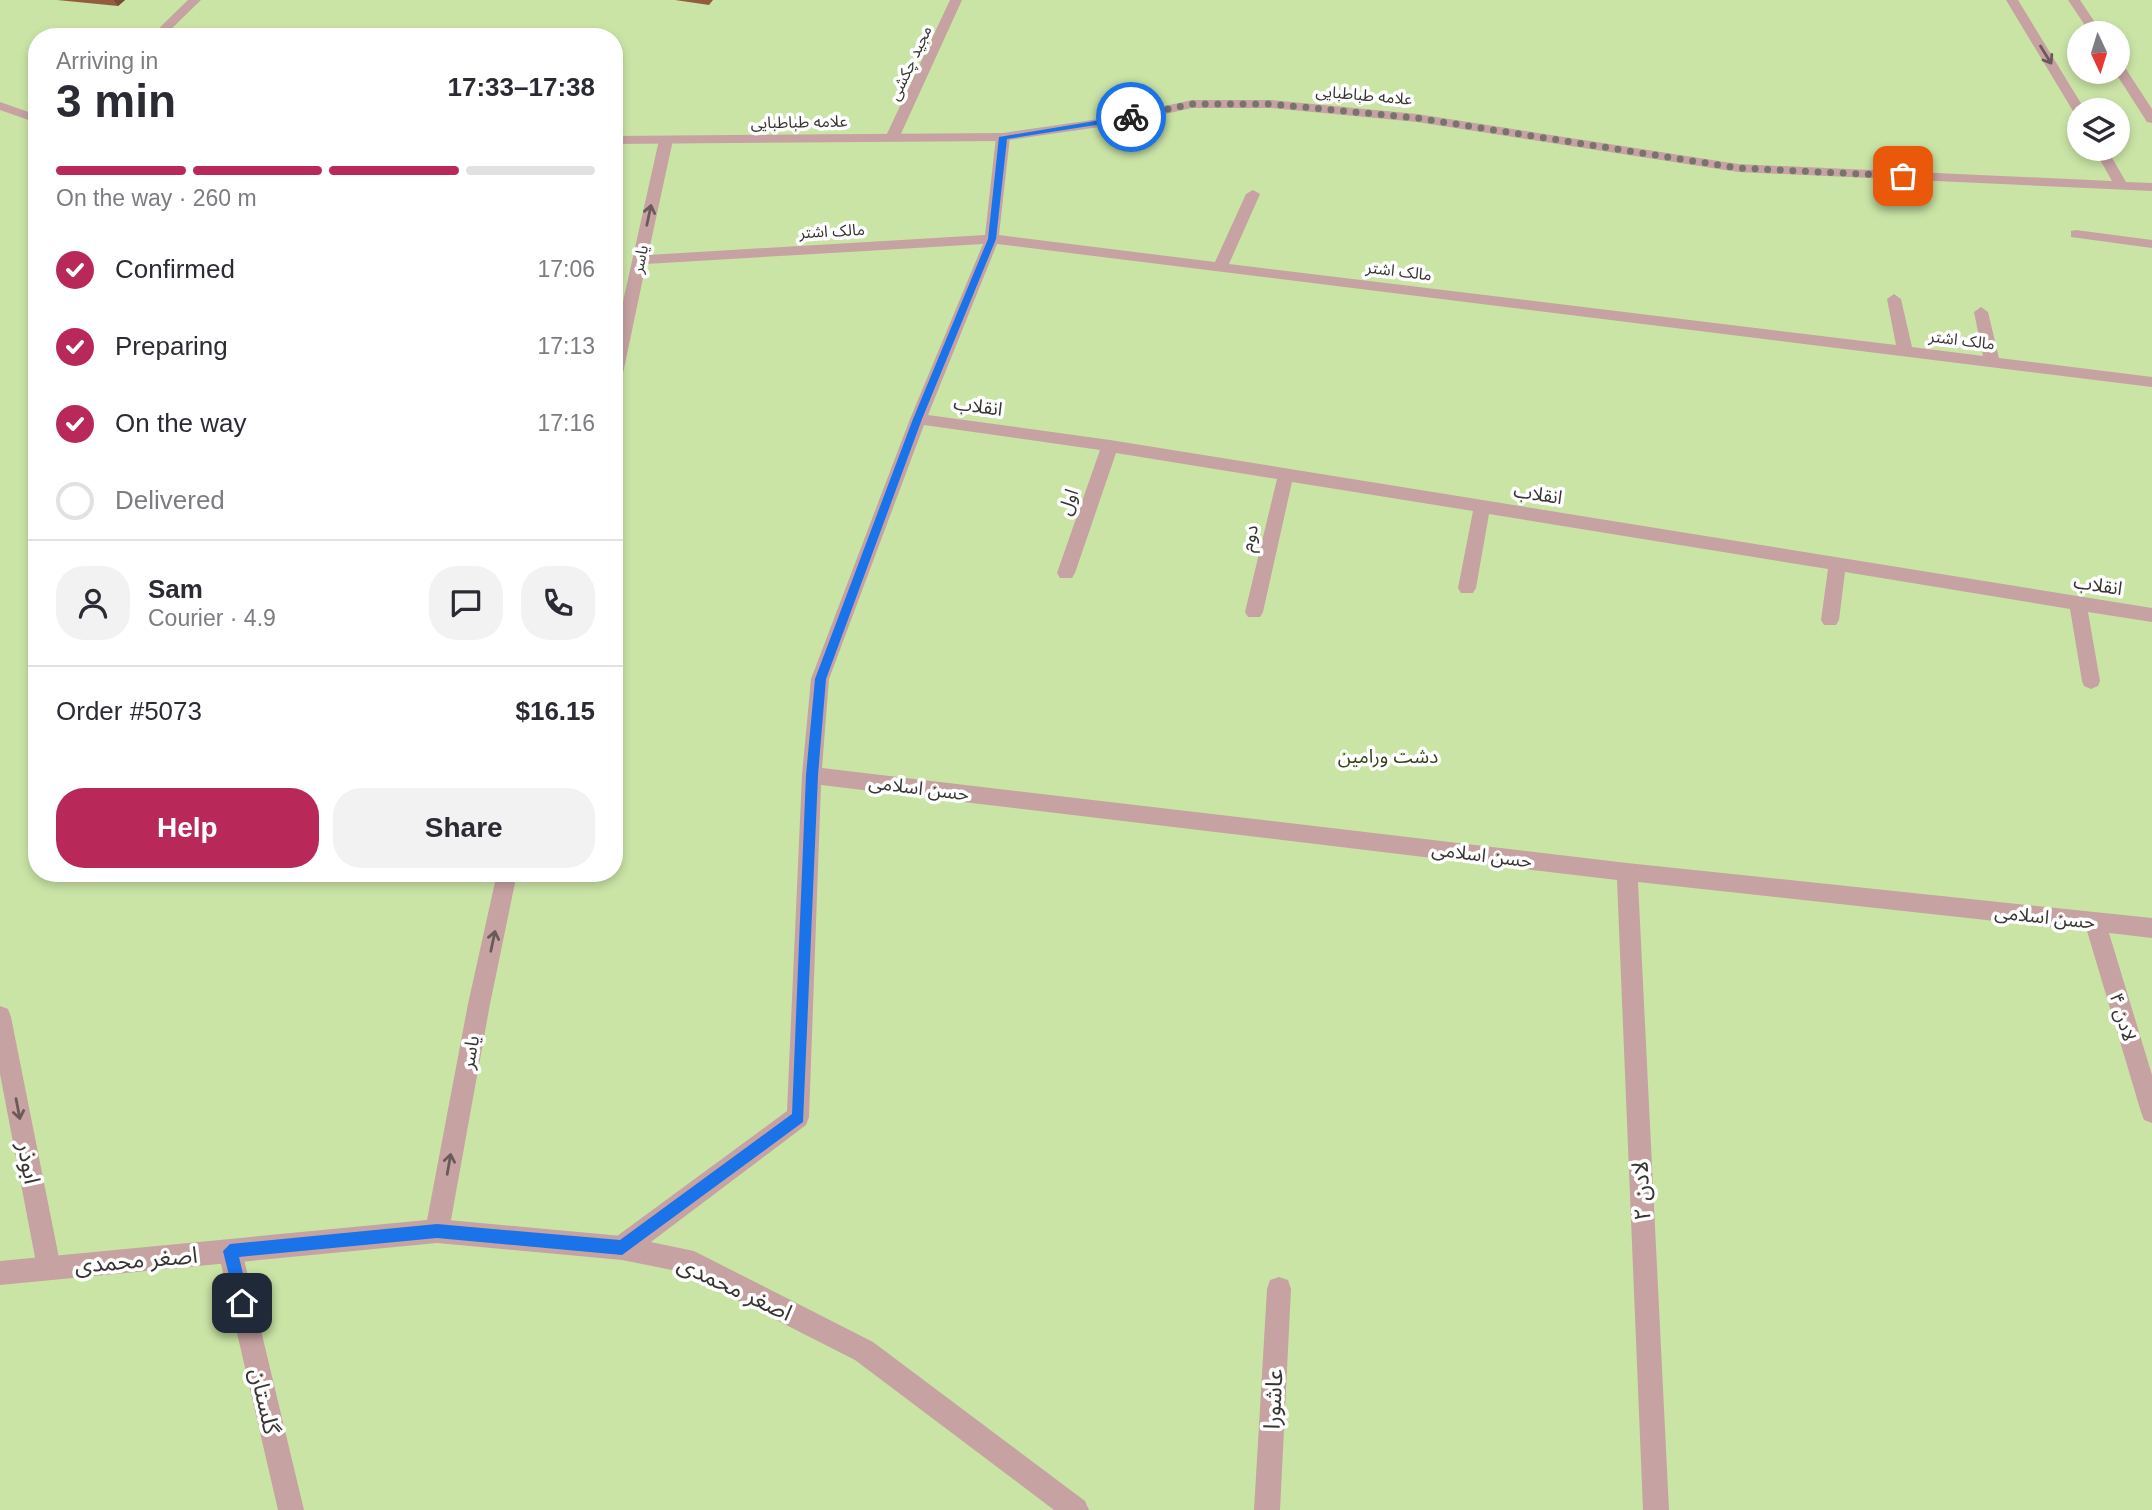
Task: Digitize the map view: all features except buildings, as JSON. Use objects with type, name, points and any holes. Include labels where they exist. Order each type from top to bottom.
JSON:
[{"type":"street","points":[[165,28],[195,0]]},
{"type":"street","name":"مجید چکشی","points":[[892,138],[956,0]]},
{"type":"street","points":[[2012,0],[2071,98]]},
{"type":"street","points":[[2074,0],[2088,21]]},
{"type":"street","points":[[2130,84],[2152,119]]},
{"type":"street","name":"علامه طباطبایی","points":[[623,140],[1003,137],[1121,120],[1192,104],[1271,104],[1417,118],[1738,168],[2152,187]]},
{"type":"street","points":[[0,106],[28,116]]},
{"type":"street","points":[[622,1248],[798,1118],[812,775],[820,679],[918,419],[992,239],[1003,137]]},
{"type":"street","name":"یاسر","points":[[623,337],[666,140]]},
{"type":"street","points":[[2108,161],[2122,186]]},
{"type":"street","points":[[1220,267],[1253,194]]},
{"type":"street","points":[[2076,234],[2152,244]]},
{"type":"street","name":"مالک اشتر","points":[[640,260],[992,239],[2152,382]]},
{"type":"street","points":[[1894,299],[1905,351]]},
{"type":"street","points":[[1981,312],[1992,362]]},
{"type":"street","name":"انقلاب","points":[[918,419],[1110,446],[2152,615]]},
{"type":"street","name":"اول","points":[[1066,573],[1110,446]]},
{"type":"street","name":"دوم","points":[[1254,612],[1286,474]]},
{"type":"street","points":[[1467,588],[1482,506]]},
{"type":"street","points":[[1830,620],[1838,564]]},
{"type":"street","points":[[2078,603],[2091,681]]},
{"type":"street","name":"حسن اسلامی","points":[[812,775],[1627,873],[2152,928]]},
{"type":"street","name":"لادن ۲","points":[[1627,873],[1656,1510]]},
{"type":"street","name":"یاسر","points":[[437,1231],[479,1003],[505,882]]},
{"type":"street","name":"لادن ۴","points":[[2095,922],[2152,1112]]},
{"type":"street","name":"ابوذر","points":[[0,1017],[49,1268]]},
{"type":"street","name":"اصغر محمدی","points":[[0,1273],[437,1231],[622,1248],[685,1260],[864,1351],[1076,1510]]},
{"type":"street","name":"گلستان","points":[[230,1251],[291,1510]]},
{"type":"street","name":"عاشورا","points":[[1267,1510],[1279,1289]]},
{"type":"green space","name":"دشت ورامین","points":[[0,0],[2152,0],[2152,1510],[0,1510]]},
{"type":"way so far","points":[[1131,117],[1192,104],[1271,104],[1417,118],[1738,168],[1903,176]]},
{"type":"route","points":[[242,1303],[230,1251],[437,1231],[622,1248],[798,1118],[812,775],[820,679],[918,419],[992,239],[1003,137],[1131,117]]}]
